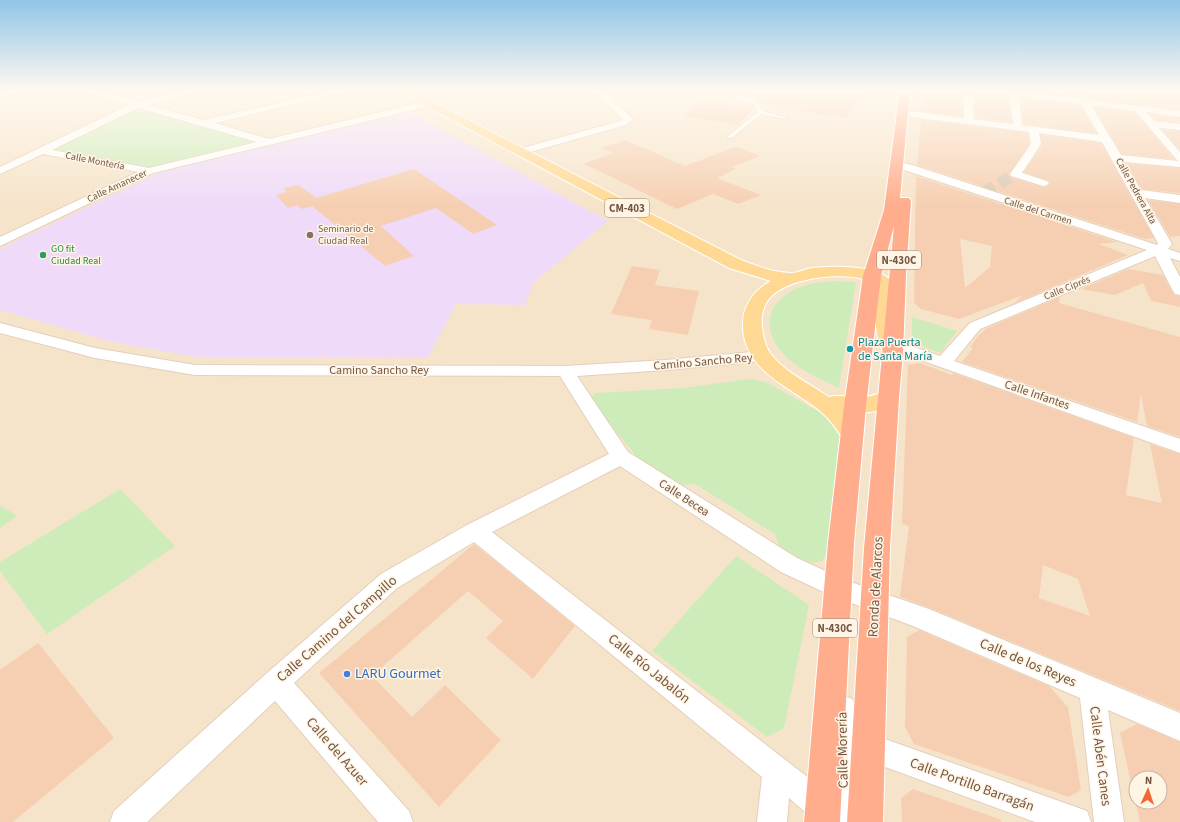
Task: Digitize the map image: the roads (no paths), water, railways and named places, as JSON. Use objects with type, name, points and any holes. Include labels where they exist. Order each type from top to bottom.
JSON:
[{"type":"highway","name":"N-430C","points":[[893,353],[903,128]]},
{"type":"highway","name":"N-430C","points":[[829,817],[832,680],[838,588],[855,406],[875,268],[892,210],[909,128]]},
{"type":"highway","name":"Ronda de Alarcos","points":[[865,822],[876,601],[877,548],[888,398],[893,353]]},
{"type":"main road","name":"CM-403","points":[[474,128],[735,264]]},
{"type":"main road","points":[[735,264],[769,276],[791,278]]},
{"type":"main road","points":[[735,264],[752,281],[760,299]]},
{"type":"main road","points":[[852,435],[842,417],[784,378],[762,356],[754,335],[752,315],[760,299],[768,289],[791,278],[838,272],[862,273],[875,268],[885,284],[885,333],[887,343],[893,353]]},
{"type":"main road","points":[[801,389],[845,405],[855,406],[879,403],[888,398]]},
{"type":"street","name":"Calle Montería","points":[[0,171],[89,128]]},
{"type":"street","points":[[223,128],[269,142]]},
{"type":"street","name":"Calle Amanecer","points":[[0,242],[148,171],[326,128]]},
{"type":"street","points":[[519,152],[604,128]]},
{"type":"street","points":[[1019,128],[1035,137],[1062,141]]},
{"type":"street","name":"Calle Pedrera Alta","points":[[1100,128],[1165,244],[1159,250]]},
{"type":"street","points":[[1155,128],[1180,158]]},
{"type":"street","points":[[1035,137],[1106,139]]},
{"type":"street","points":[[1035,137],[1015,174],[1043,183]]},
{"type":"street","points":[[1164,139],[1180,141]]},
{"type":"street","name":"Calle Montería","points":[[42,151],[148,171]]},
{"type":"street","points":[[1117,158],[1180,164]]},
{"type":"street","name":"Calle del Carmen","points":[[902,166],[1180,258]]},
{"type":"street","points":[[1137,193],[1180,199]]},
{"type":"street","points":[[1159,250],[1180,291]]},
{"type":"street","name":"Calle Ciprés","points":[[944,362],[975,326],[1159,250]]},
{"type":"street","name":"Camino Sancho Rey","points":[[0,328],[95,353],[195,370],[565,371],[666,365],[762,356]]},
{"type":"street","name":"Calle Infantes","points":[[893,353],[900,350],[908,350],[1180,446]]},
{"type":"street","name":"Calle Becea","points":[[565,371],[622,457],[789,565],[838,588],[876,601]]},
{"type":"street","name":"Calle Camino del Campillo","points":[[125,822],[276,682],[389,581],[475,531],[622,457]]},
{"type":"street","name":"Calle Río Jabalón","points":[[475,531],[777,771],[829,817]]},
{"type":"street","name":"Calle de los Reyes","points":[[876,601],[920,617],[1180,727]]},
{"type":"street","name":"Calle del Azuer","points":[[276,682],[398,822]]},
{"type":"street","name":"Calle Abén Canes","points":[[1092,690],[1109,822]]},
{"type":"street","name":"Calle Portillo Barragán","points":[[868,747],[1076,822]]},
{"type":"street","points":[[772,822],[777,771]]},
{"type":"lane","points":[[730,137],[740,128]]},
{"type":"tunnel","points":[[984,193],[1015,174]]},
{"type":"place","name":"Seminario de Ciudad Real","points":[[310,235]]},
{"type":"place","name":"GO fit Ciudad Real","points":[[43,255]]},
{"type":"place","name":"Plaza Puerta de Santa María","points":[[850,349]]},
{"type":"place","name":"LARU Gourmet","points":[[347,674]]}]
